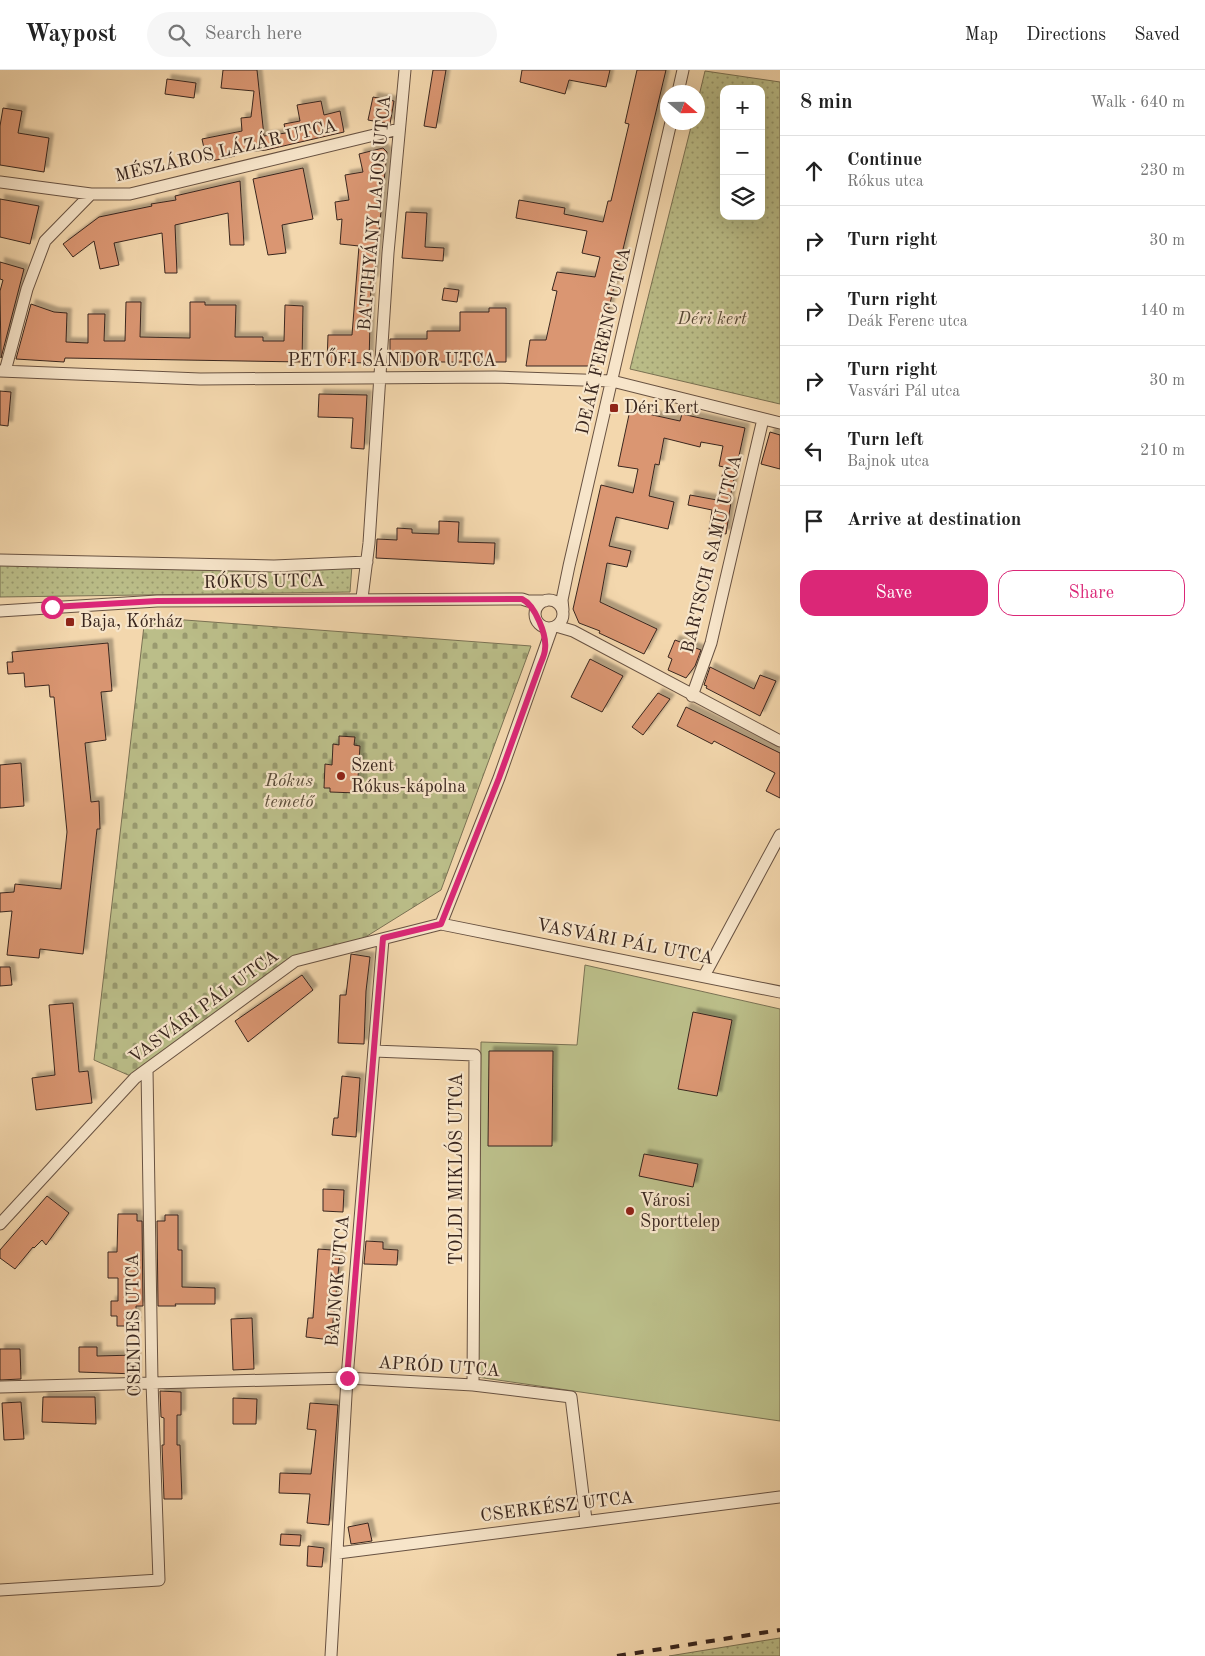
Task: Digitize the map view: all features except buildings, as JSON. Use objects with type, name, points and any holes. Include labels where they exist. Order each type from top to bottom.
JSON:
[{"type":"street","name":"BATTHYÁNY LAJOS UTCA","points":[[362,598],[367,562],[378,379],[405,70]]},
{"type":"street","points":[[680,85],[683,70]]},
{"type":"street","name":"MÉSZÁROS LÁZÁR UTCA","points":[[0,182],[91,194],[130,194],[399,129]]},
{"type":"street","name":"DEÁK FERENC UTCA","points":[[563,612],[562,600],[569,566],[669,130]]},
{"type":"street","points":[[2,371],[27,289],[45,241],[91,194]]},
{"type":"street","name":"PETŐFI SÁNDOR UTCA","points":[[2,371],[200,379],[495,377],[612,381],[780,423]]},
{"type":"street","name":"BARTSCH SAMU UTCA","points":[[692,696],[711,643],[762,419]]},
{"type":"street","name":"RÓKUS UTCA","points":[[0,560],[274,566],[367,562]]},
{"type":"street","points":[[538,621],[538,607],[547,601],[569,566]]},
{"type":"street","name":"RÓKUS UTCA","points":[[0,611],[157,601],[362,598],[522,599],[528,601],[547,601]]},
{"type":"street","points":[[528,601],[538,621],[546,648]]},
{"type":"street","points":[[547,601],[557,603],[573,632]]},
{"type":"street","points":[[441,924],[499,778],[554,627],[563,612]]},
{"type":"street","points":[[538,621],[573,632],[780,741]]},
{"type":"street","points":[[704,976],[780,835]]},
{"type":"street","name":"VASVÁRI PÁL UTCA","points":[[0,1224],[129,1085],[147,1069],[295,962],[441,924],[780,992]]},
{"type":"street","name":"BAJNOK UTCA","points":[[331,1656],[347,1378],[383,938]]},
{"type":"street","name":"TOLDI MIKLÓS UTCA","points":[[374,1051],[475,1055],[472,1385]]},
{"type":"street","name":"CSENDES UTCA","points":[[0,1590],[159,1580],[152,1382],[147,1069]]},
{"type":"street","name":"APRÓD UTCA","points":[[0,1387],[347,1378],[472,1385],[571,1397],[586,1520]]},
{"type":"street","name":"CSERKÉSZ UTCA","points":[[338,1553],[586,1520],[780,1497]]},
{"type":"green space","name":"Déri kert","points":[[705,71],[780,82],[780,404],[630,369],[690,130],[705,130],[705,85],[702,85]]},
{"type":"green space","points":[[0,563],[352,565],[350,592],[0,597]]},
{"type":"green space","name":"Rókus temető","points":[[145,617],[531,646],[441,890],[351,946],[295,961],[135,1078],[94,1060]]},
{"type":"green space","name":"Városi Sporttelep","points":[[585,965],[780,1009],[780,1421],[477,1377],[481,1042],[577,1045]]},
{"type":"green space","points":[[780,1638],[780,1656],[669,1656]]},
{"type":"railway","points":[[617,1656],[780,1630]]},
{"type":"place","name":"Déri Kert","points":[[614,408]]},
{"type":"place","name":"Baja, Kórház","points":[[70,622]]},
{"type":"place","name":"Szent Rókus-kápolna","points":[[341,776]]},
{"type":"place","name":"Városi Sporttelep","points":[[630,1211]]},
{"type":"route","points":[[52,607],[157,601],[362,598],[522,599],[528,601],[543,633],[546,648],[499,778],[441,924],[383,938],[347,1378]]}]
